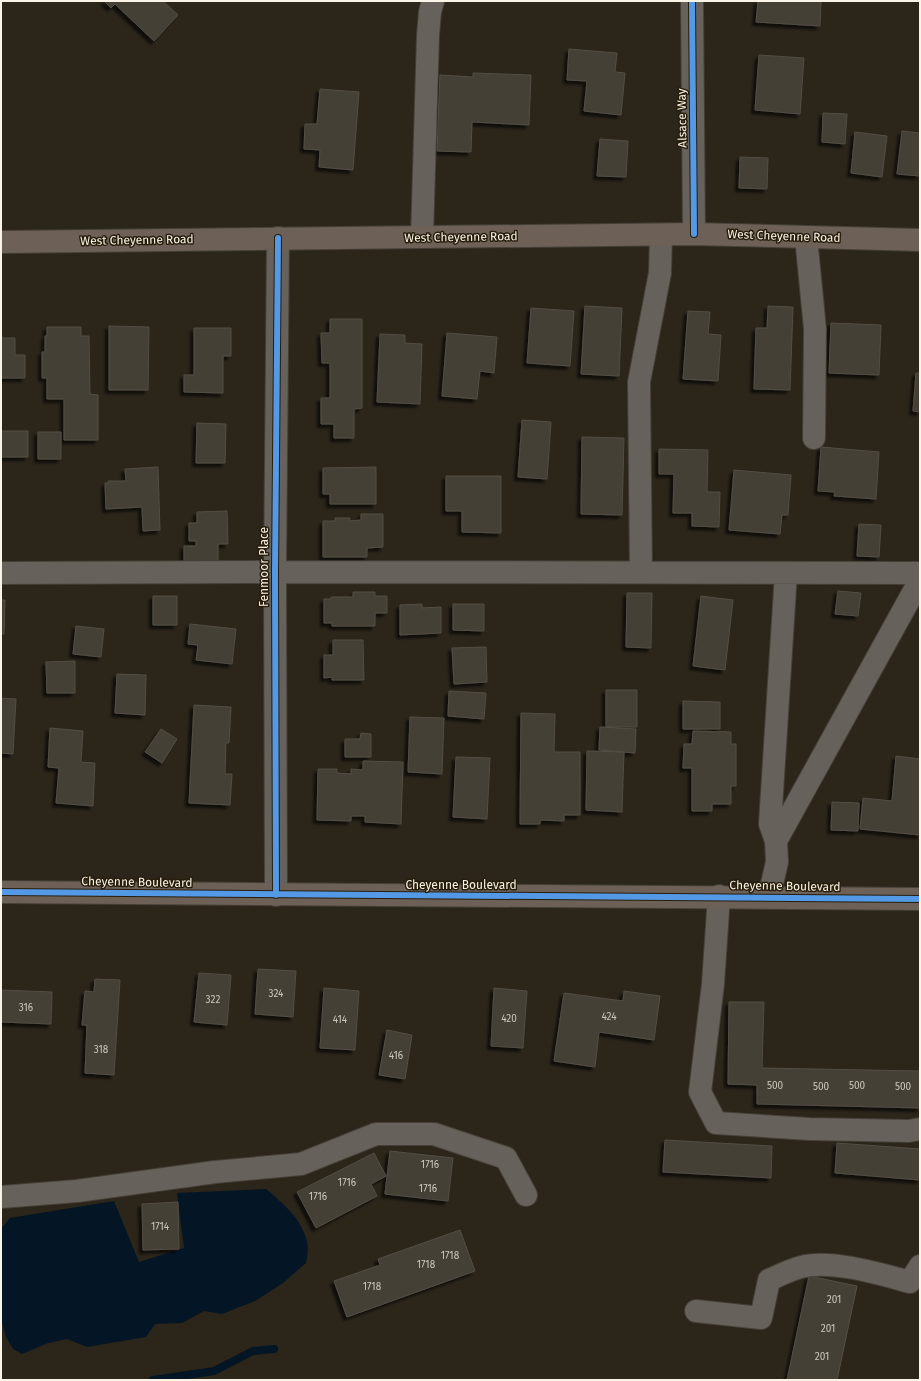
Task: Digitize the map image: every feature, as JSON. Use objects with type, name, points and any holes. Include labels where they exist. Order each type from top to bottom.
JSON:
[{"type":"main road","name":"West Cheyenne Road","points":[[1,242],[694,234],[920,240]]},
{"type":"main road","name":"Cheyenne Boulevard","points":[[1,892],[276,895],[719,896],[920,899]]},
{"type":"street","points":[[422,237],[428,35],[430,12],[433,1]]},
{"type":"street","name":"Alsace Way","points":[[692,1],[694,234]]},
{"type":"street","points":[[641,572],[639,382],[660,273],[661,235]]},
{"type":"street","points":[[806,237],[815,329],[814,438]]},
{"type":"street","name":"Fenmoor Place","points":[[276,895],[275,572],[278,238]]},
{"type":"street","points":[[1,573],[920,573]]},
{"type":"street","points":[[769,897],[777,862],[776,841],[770,824],[786,573]]},
{"type":"street","points":[[776,841],[920,580]]},
{"type":"street","points":[[719,896],[713,984],[700,1092],[716,1123],[808,1129],[909,1131],[920,1129]]},
{"type":"street","points":[[1,1197],[77,1190],[215,1172],[301,1164],[376,1134],[434,1134],[506,1158],[526,1195]]},
{"type":"street","points":[[696,1312],[761,1318],[769,1280],[802,1267],[826,1265],[915,1274]]},
{"type":"water","points":[[266,1189],[293,1214],[303,1230],[308,1247],[308,1253],[306,1263],[283,1283],[255,1301],[222,1314],[204,1311],[182,1323],[155,1324],[146,1337],[87,1347],[67,1339],[48,1343],[22,1354],[13,1349],[6,1337],[1,1319],[1,1229],[10,1218],[114,1201],[139,1262],[184,1248],[177,1193]]},
{"type":"building","points":[[104,1],[163,1],[178,15],[154,41],[115,4],[111,8]]},
{"type":"building","points":[[758,1],[821,1],[820,26],[756,22]]},
{"type":"building","points":[[569,49],[617,53],[615,72],[625,73],[621,115],[584,111],[587,81],[567,80]]},
{"type":"building","points":[[759,55],[804,58],[800,114],[755,110]]},
{"type":"building","points":[[473,73],[531,75],[529,125],[472,122],[471,152],[437,151],[440,75],[473,77]]},
{"type":"building","points":[[320,89],[359,92],[353,170],[319,167],[320,150],[304,149],[305,124],[317,124]]},
{"type":"building","points":[[823,113],[847,114],[845,144],[822,142]]},
{"type":"building","points":[[902,131],[920,133],[920,176],[897,174]]},
{"type":"building","points":[[855,132],[887,136],[882,177],[851,173]]},
{"type":"building","points":[[600,139],[628,141],[626,177],[597,176]]},
{"type":"building","points":[[740,157],[768,158],[767,189],[739,188]]},
{"type":"building","points":[[585,306],[622,308],[619,376],[581,374]]},
{"type":"building","points":[[768,306],[793,307],[790,390],[754,389],[756,328],[767,328]]},
{"type":"building","points":[[531,308],[574,311],[570,366],[527,363]]},
{"type":"building","points":[[688,311],[710,312],[708,334],[721,335],[718,381],[683,379]]},
{"type":"building","points":[[330,319],[362,319],[362,408],[354,409],[354,438],[334,438],[334,424],[321,424],[321,398],[330,398],[330,363],[322,363],[321,333],[330,333]]},
{"type":"building","points":[[831,323],[881,325],[879,375],[829,373]]},
{"type":"building","points":[[109,326],[149,327],[148,390],[109,390]]},
{"type":"building","points":[[47,327],[81,327],[81,336],[89,336],[90,394],[98,395],[98,440],[64,440],[64,399],[47,399],[47,378],[42,378],[42,352],[45,352],[45,336],[47,336]]},
{"type":"building","points":[[194,328],[231,328],[231,356],[223,356],[223,393],[184,392],[184,375],[194,375]]},
{"type":"building","points":[[1,331],[2,338],[15,338],[15,355],[25,355],[25,378],[1,378]]},
{"type":"building","points":[[447,333],[497,337],[494,373],[480,371],[477,399],[442,396]]},
{"type":"building","points":[[380,334],[405,335],[405,343],[422,344],[420,404],[377,402]]},
{"type":"building","points":[[916,373],[920,373],[920,412],[913,411]]},
{"type":"building","points":[[522,420],[551,422],[547,479],[518,477]]},
{"type":"building","points":[[197,423],[226,424],[225,463],[196,463]]},
{"type":"building","points":[[1,431],[28,431],[28,457],[1,457]]},
{"type":"building","points":[[38,432],[61,432],[61,459],[38,459]]},
{"type":"building","points":[[582,437],[624,438],[622,515],[581,514]]},
{"type":"building","points":[[821,447],[879,452],[876,499],[834,496],[835,492],[818,491]]},
{"type":"building","points":[[659,449],[708,450],[707,492],[720,492],[719,527],[692,526],[692,513],[673,513],[674,474],[659,474]]},
{"type":"building","points":[[158,467],[160,530],[143,531],[142,507],[106,509],[105,483],[109,483],[108,481],[126,481],[125,469]]},
{"type":"building","points":[[376,467],[376,504],[330,504],[330,494],[323,494],[323,468]]},
{"type":"building","points":[[734,470],[791,475],[788,515],[782,515],[780,534],[729,530]]},
{"type":"building","points":[[446,476],[501,476],[501,533],[462,532],[462,511],[446,511]]},
{"type":"building","points":[[227,511],[228,544],[218,544],[218,565],[184,565],[184,546],[196,546],[196,541],[189,541],[189,523],[197,523],[197,512]]},
{"type":"building","points":[[361,514],[383,514],[383,547],[367,548],[367,557],[323,557],[323,521],[335,521],[335,518],[350,518],[349,521],[361,520]]},
{"type":"building","points":[[859,524],[881,525],[879,557],[857,556]]},
{"type":"building","points":[[838,591],[861,593],[858,616],[835,614]]},
{"type":"building","points":[[353,592],[375,592],[375,596],[387,596],[387,613],[375,613],[375,626],[332,626],[332,623],[324,623],[324,599],[331,599],[331,597],[353,597]]},
{"type":"building","points":[[627,593],[652,593],[651,648],[626,647]]},
{"type":"building","points":[[153,596],[177,596],[177,625],[153,625]]},
{"type":"building","points":[[701,596],[733,600],[725,670],[693,666]]},
{"type":"building","points":[[1,600],[5,600],[4,634],[1,634]]},
{"type":"building","points":[[422,604],[422,608],[441,607],[441,633],[400,635],[400,605]]},
{"type":"building","points":[[453,604],[484,604],[484,631],[453,630]]},
{"type":"building","points":[[190,624],[236,629],[232,664],[196,660],[198,645],[188,644]]},
{"type":"building","points":[[76,626],[104,629],[101,657],[73,654]]},
{"type":"building","points":[[333,640],[363,640],[364,680],[332,680],[332,677],[324,678],[324,655],[333,655]]},
{"type":"building","points":[[486,647],[487,682],[454,684],[452,648]]},
{"type":"building","points":[[75,661],[75,693],[47,693],[46,662]]},
{"type":"building","points":[[117,674],[146,675],[145,715],[115,713]]},
{"type":"building","points":[[606,690],[637,690],[637,727],[606,727]]},
{"type":"building","points":[[449,691],[486,693],[484,719],[448,716]]},
{"type":"building","points":[[1,698],[16,699],[13,754],[1,753]]},
{"type":"building","points":[[683,701],[720,702],[720,729],[683,729]]},
{"type":"building","points":[[194,705],[231,707],[229,743],[226,743],[225,774],[232,774],[230,805],[189,803]]},
{"type":"building","points":[[521,713],[555,714],[554,752],[580,752],[580,815],[564,815],[564,821],[540,820],[540,824],[520,824]]},
{"type":"building","points":[[410,717],[444,718],[442,774],[408,772]]},
{"type":"building","points":[[600,727],[636,729],[635,753],[599,750]]},
{"type":"building","points":[[50,728],[83,731],[81,762],[95,763],[93,806],[56,803],[59,768],[48,767]]},
{"type":"building","points":[[161,729],[177,739],[162,763],[145,752]]},
{"type":"building","points":[[693,731],[731,732],[731,744],[736,744],[736,786],[731,786],[731,804],[712,804],[712,811],[692,811],[692,768],[683,768],[684,744],[692,744]]},
{"type":"building","points":[[361,733],[371,734],[371,757],[345,757],[345,739],[360,739]]},
{"type":"building","points":[[587,751],[624,752],[622,812],[586,810]]},
{"type":"building","points":[[896,756],[920,759],[920,835],[860,829],[863,798],[892,801]]},
{"type":"building","points":[[456,757],[490,758],[487,819],[453,817]]},
{"type":"building","points":[[363,761],[403,762],[401,824],[365,822],[365,816],[351,816],[351,821],[317,820],[318,769],[337,769],[337,773],[351,774],[351,769],[363,770]]},
{"type":"building","points":[[832,802],[859,803],[858,831],[831,830]]},
{"type":"building","points":[[258,969],[296,971],[293,1017],[255,1014]]},
{"type":"building","points":[[199,973],[231,975],[227,1025],[194,1022]]},
{"type":"building","points":[[95,979],[120,980],[114,1075],[85,1073],[87,1025],[82,1025],[85,991],[94,992]]},
{"type":"building","points":[[324,988],[359,991],[355,1050],[320,1048]]},
{"type":"building","points":[[494,988],[527,991],[523,1048],[491,1046]]},
{"type":"building","points":[[1,990],[52,992],[51,1024],[1,1022]]},
{"type":"building","points":[[624,991],[660,996],[654,1040],[599,1032],[595,1067],[554,1061],[564,993],[623,1001]]},
{"type":"building","points":[[729,1002],[764,1002],[762,1068],[920,1071],[920,1108],[757,1104],[757,1085],[728,1084]]},
{"type":"building","points":[[387,1030],[412,1035],[405,1079],[379,1075]]},
{"type":"building","points":[[665,1140],[772,1146],[771,1178],[663,1172]]},
{"type":"building","points":[[837,1143],[920,1149],[920,1180],[835,1173]]},
{"type":"building","points":[[390,1151],[453,1158],[448,1201],[385,1194]]},
{"type":"building","points":[[374,1153],[386,1176],[371,1184],[377,1196],[316,1228],[297,1192]]},
{"type":"building","points":[[178,1202],[179,1249],[143,1250],[142,1204]]},
{"type":"building","points":[[460,1230],[475,1271],[347,1317],[334,1281],[380,1265],[378,1259]]},
{"type":"building","points":[[809,1276],[857,1286],[837,1380],[787,1380]]},
{"type":"waterway","points":[[153,1380],[214,1371],[253,1351],[274,1349]]},
{"type":"cycle path","points":[[692,1],[694,234]]},
{"type":"cycle path","points":[[276,895],[275,572],[278,238]]},
{"type":"cycle path","points":[[1,892],[920,899]]}]
